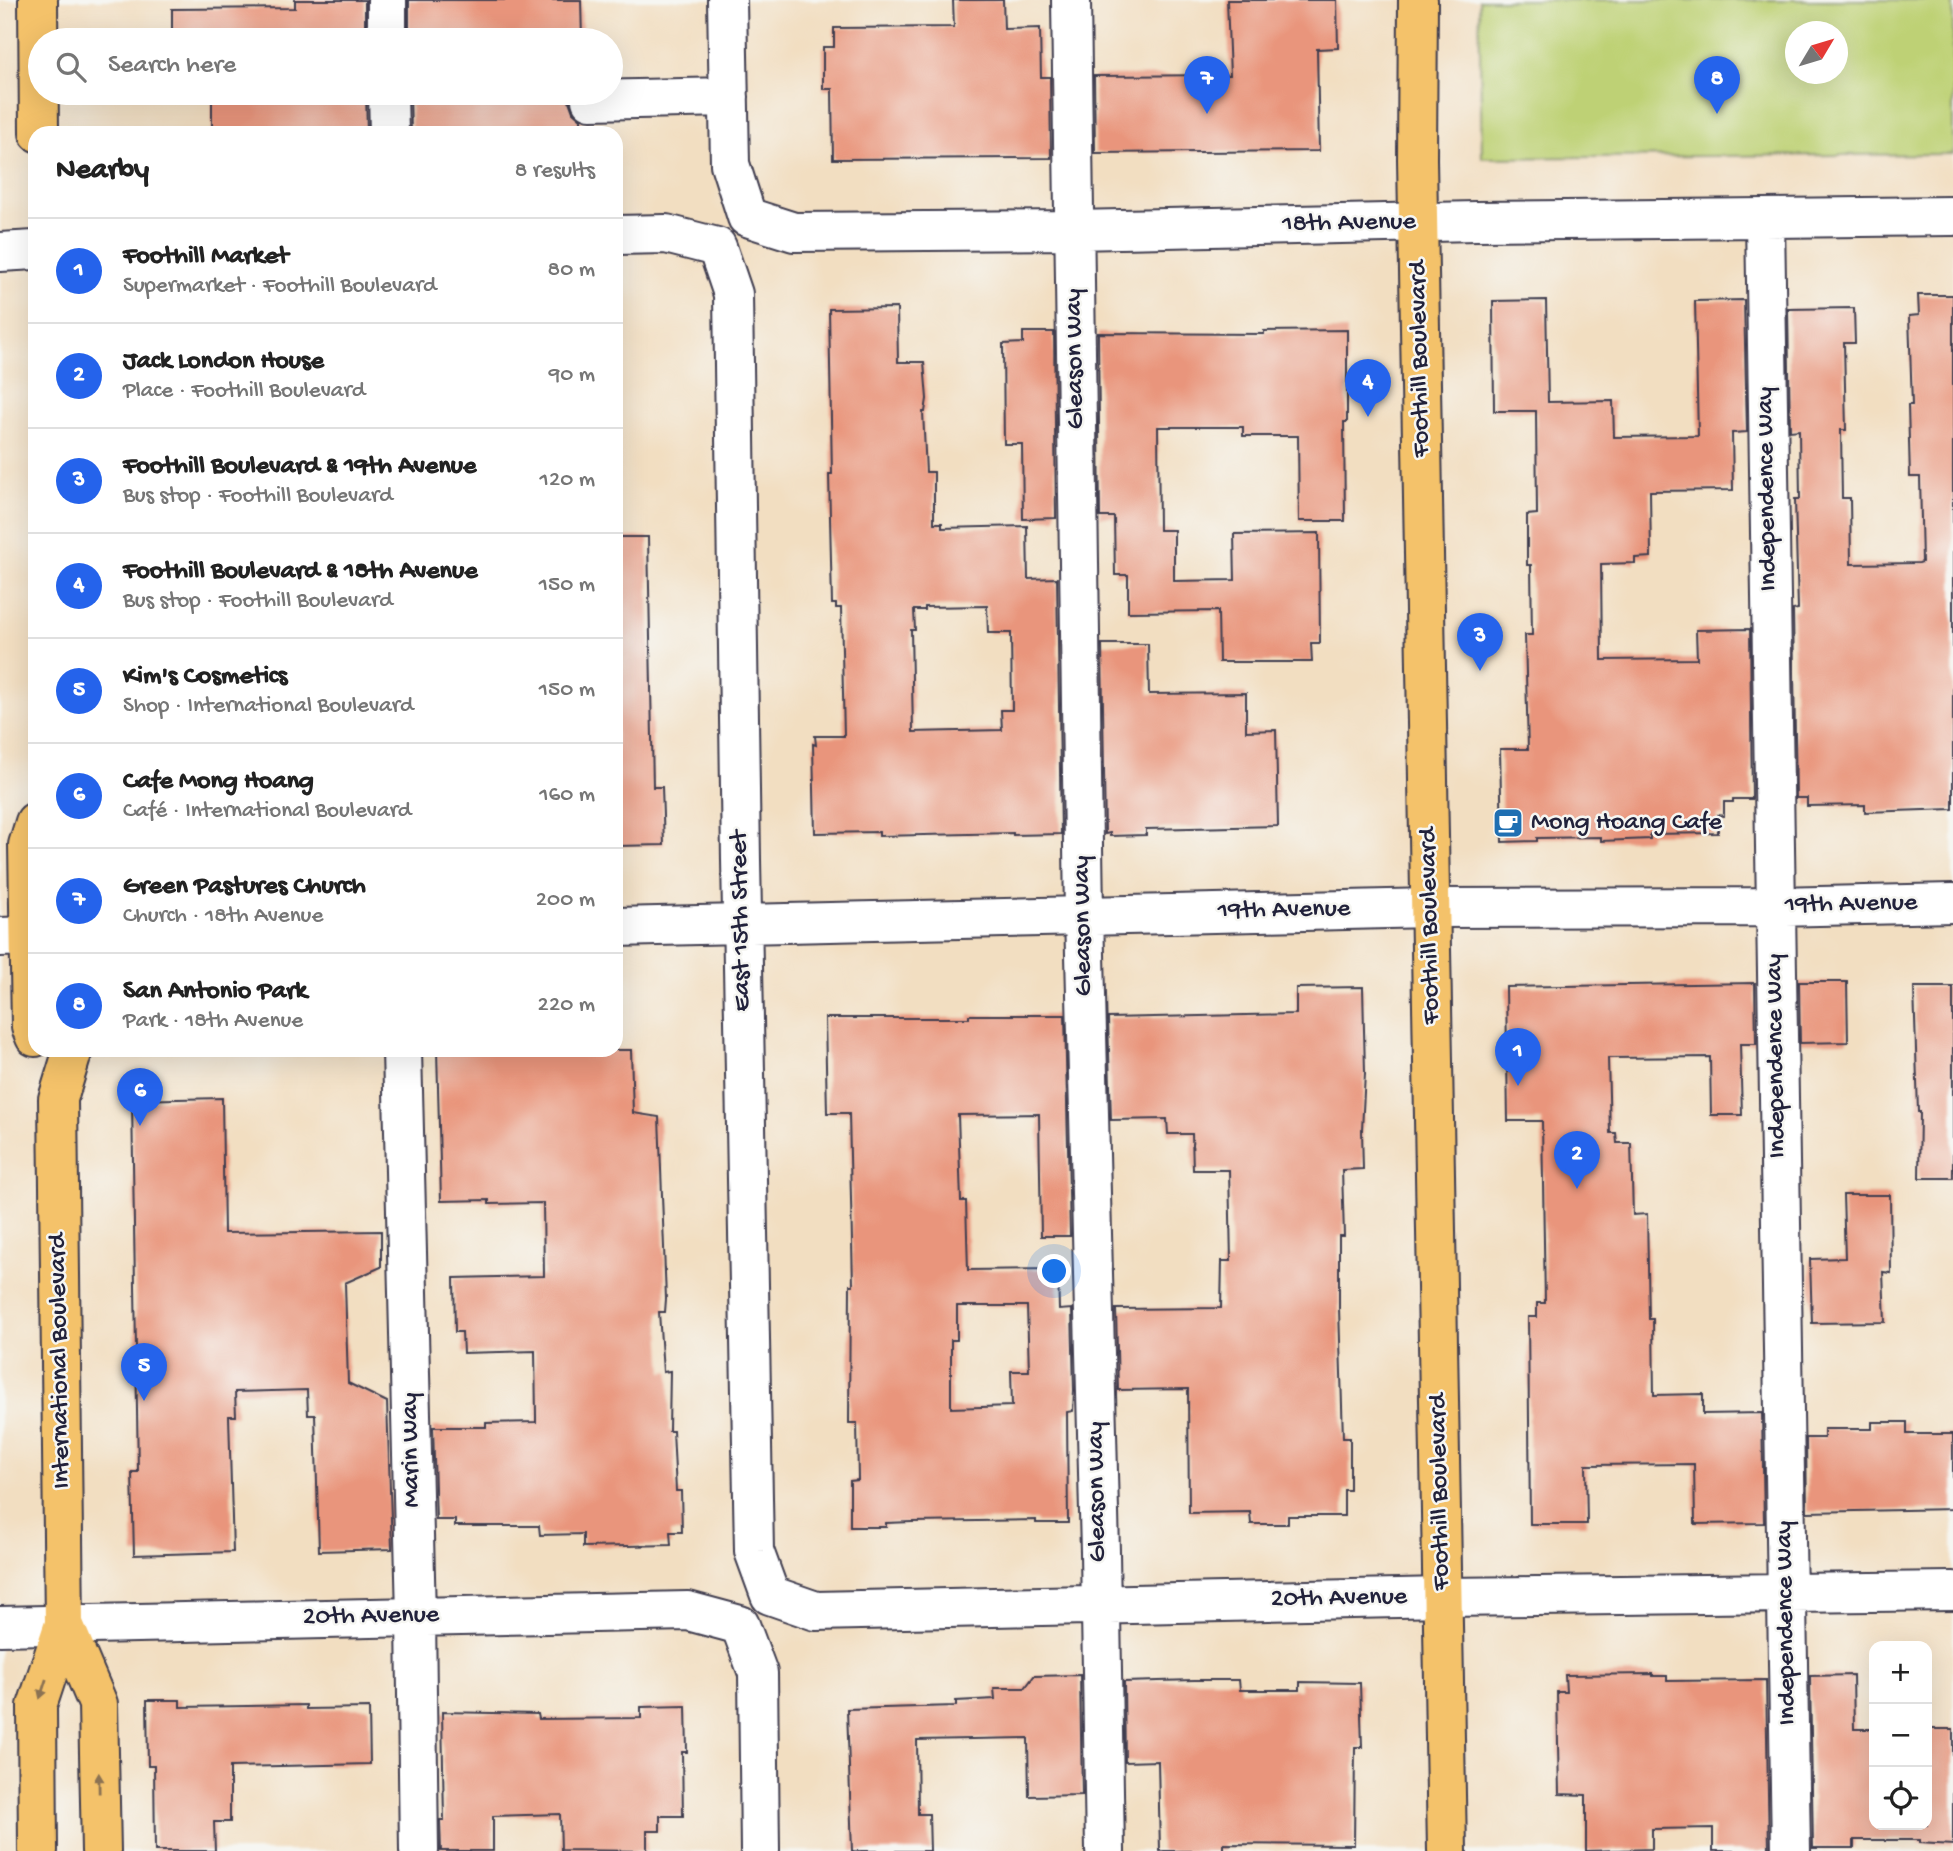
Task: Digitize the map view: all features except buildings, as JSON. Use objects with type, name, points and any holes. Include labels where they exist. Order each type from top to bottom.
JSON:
[{"type":"main road","points":[[38,0],[38,28]]},
{"type":"main road","name":"Foothill Boulevard","points":[[1418,0],[1417,147],[1447,1851]]},
{"type":"main road","points":[[38,105],[38,126]]},
{"type":"main road","points":[[28,845],[14,936],[28,1011]]},
{"type":"main road","name":"International Boulevard","points":[[43,1057],[58,1099]]},
{"type":"main road","name":"International Boulevard","points":[[38,1851],[37,1706],[64,1624],[58,1099],[71,1057]]},
{"type":"main road","name":"International Boulevard","points":[[64,1624],[97,1704],[101,1851]]},
{"type":"street","points":[[387,0],[387,28]]},
{"type":"street","points":[[623,99],[729,96],[727,0]]},
{"type":"street","name":"Gleason Way","points":[[1071,0],[1084,915],[1105,1851]]},
{"type":"street","name":"18th Avenue","points":[[729,96],[730,164],[747,217],[794,232],[1953,216]]},
{"type":"street","points":[[388,105],[389,126]]},
{"type":"street","name":"Independence Way","points":[[1765,219],[1791,1851]]},
{"type":"street","name":"East 15th Street","points":[[623,235],[666,234],[717,247],[733,294],[754,1551],[770,1595]]},
{"type":"street","points":[[0,252],[28,250]]},
{"type":"street","name":"19th Avenue","points":[[623,927],[1430,908],[1775,907],[1953,903]]},
{"type":"street","name":"Marin Way","points":[[402,1057],[419,1851]]},
{"type":"street","name":"20th Avenue","points":[[770,1595],[816,1611],[1443,1597],[1953,1591]]},
{"type":"street","name":"20th Avenue","points":[[0,1626],[688,1611],[740,1625],[758,1673],[760,1851]]},
{"type":"green space","points":[[1479,0],[1953,0],[1953,154],[1482,158]]},
{"type":"place","name":"Green Pastures Church","points":[[1207,114]]},
{"type":"place","name":"San Antonio Park","points":[[1717,114]]},
{"type":"place","name":"Foothill Boulevard & 18th Avenue","points":[[1368,417]]},
{"type":"place","name":"Foothill Boulevard & 19th Avenue","points":[[1480,671]]},
{"type":"place","name":"Mong Hoang Cafe","points":[[1508,823]]},
{"type":"place","name":"Foothill Market","points":[[1518,1086]]},
{"type":"place","name":"Cafe Mong Hoang","points":[[140,1126]]},
{"type":"place","name":"Jack London House","points":[[1577,1189]]},
{"type":"place","name":"Kim's Cosmetics","points":[[144,1401]]}]
